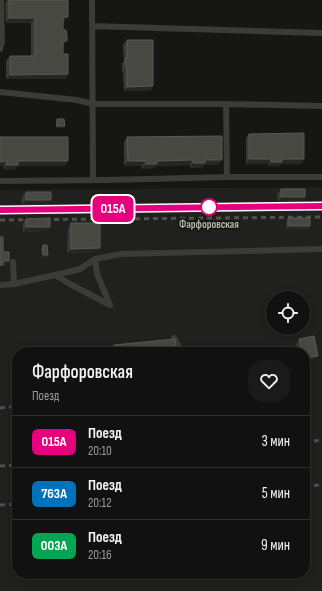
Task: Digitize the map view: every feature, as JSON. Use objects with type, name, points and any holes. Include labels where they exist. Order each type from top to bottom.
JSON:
[{"type":"lane","points":[[0,50],[2,42],[1,0]]},
{"type":"lane","points":[[92,0],[93,180]]},
{"type":"lane","points":[[92,26],[322,33]]},
{"type":"lane","points":[[0,92],[77,100],[93,104],[322,106]]},
{"type":"lane","points":[[226,104],[227,177]]},
{"type":"lane","points":[[0,181],[322,177]]},
{"type":"lane","points":[[0,285],[14,284],[72,271],[95,259],[121,254],[322,249]]},
{"type":"lane","points":[[55,275],[110,304],[98,274],[95,259]]},
{"type":"lane","points":[[13,262],[14,284]]},
{"type":"lane","points":[[174,338],[178,347]]},
{"type":"shaded area","points":[[322,187],[322,591],[0,591],[0,190]]},
{"type":"building","points":[[9,0],[68,0],[68,17],[63,17],[63,30],[66,30],[67,41],[63,41],[63,54],[68,54],[68,74],[10,75],[10,56],[35,56],[35,18],[9,18]]},
{"type":"building","points":[[127,40],[153,40],[153,86],[127,87],[127,68],[125,58],[127,58]]},
{"type":"building","points":[[57,119],[64,119],[65,126],[57,126]]},
{"type":"building","points":[[304,133],[304,159],[282,159],[282,162],[271,162],[271,159],[249,159],[249,134]]},
{"type":"building","points":[[222,136],[222,160],[205,160],[205,163],[193,163],[193,160],[157,161],[157,164],[146,164],[146,161],[128,161],[127,137]]},
{"type":"building","points":[[0,137],[68,137],[68,161],[18,161],[18,165],[7,165],[7,161],[0,162]]},
{"type":"building","points":[[281,189],[305,189],[305,197],[281,197]]},
{"type":"building","points":[[26,192],[51,192],[51,200],[26,200]]},
{"type":"building","points":[[50,218],[50,227],[26,227],[26,219]]},
{"type":"building","points":[[288,218],[310,218],[310,226],[288,226]]},
{"type":"building","points":[[71,223],[100,223],[100,248],[71,249]]},
{"type":"building","points":[[0,237],[3,237],[3,252],[9,252],[9,261],[3,261],[3,265],[0,265]]},
{"type":"building","points":[[43,245],[47,245],[48,255],[43,255]]},
{"type":"building","points":[[314,336],[318,356],[310,357],[310,347],[301,347],[299,339]]},
{"type":"building","points":[[175,339],[176,347],[114,347],[114,345]]},
{"type":"railway","points":[[0,210],[322,206]]},
{"type":"railway","points":[[0,220],[322,217]]},
{"type":"railway","points":[[0,408],[12,407]]},
{"type":"railway","points":[[310,441],[322,440]]},
{"type":"railway","points":[[0,466],[12,465]]},
{"type":"railway","points":[[310,486],[322,485]]},
{"type":"railway","points":[[0,505],[12,504]]},
{"type":"train","name":"015А","points":[[0,210],[322,206]]},
{"type":"place","name":"Фарфоровская","points":[[209,207]]}]
